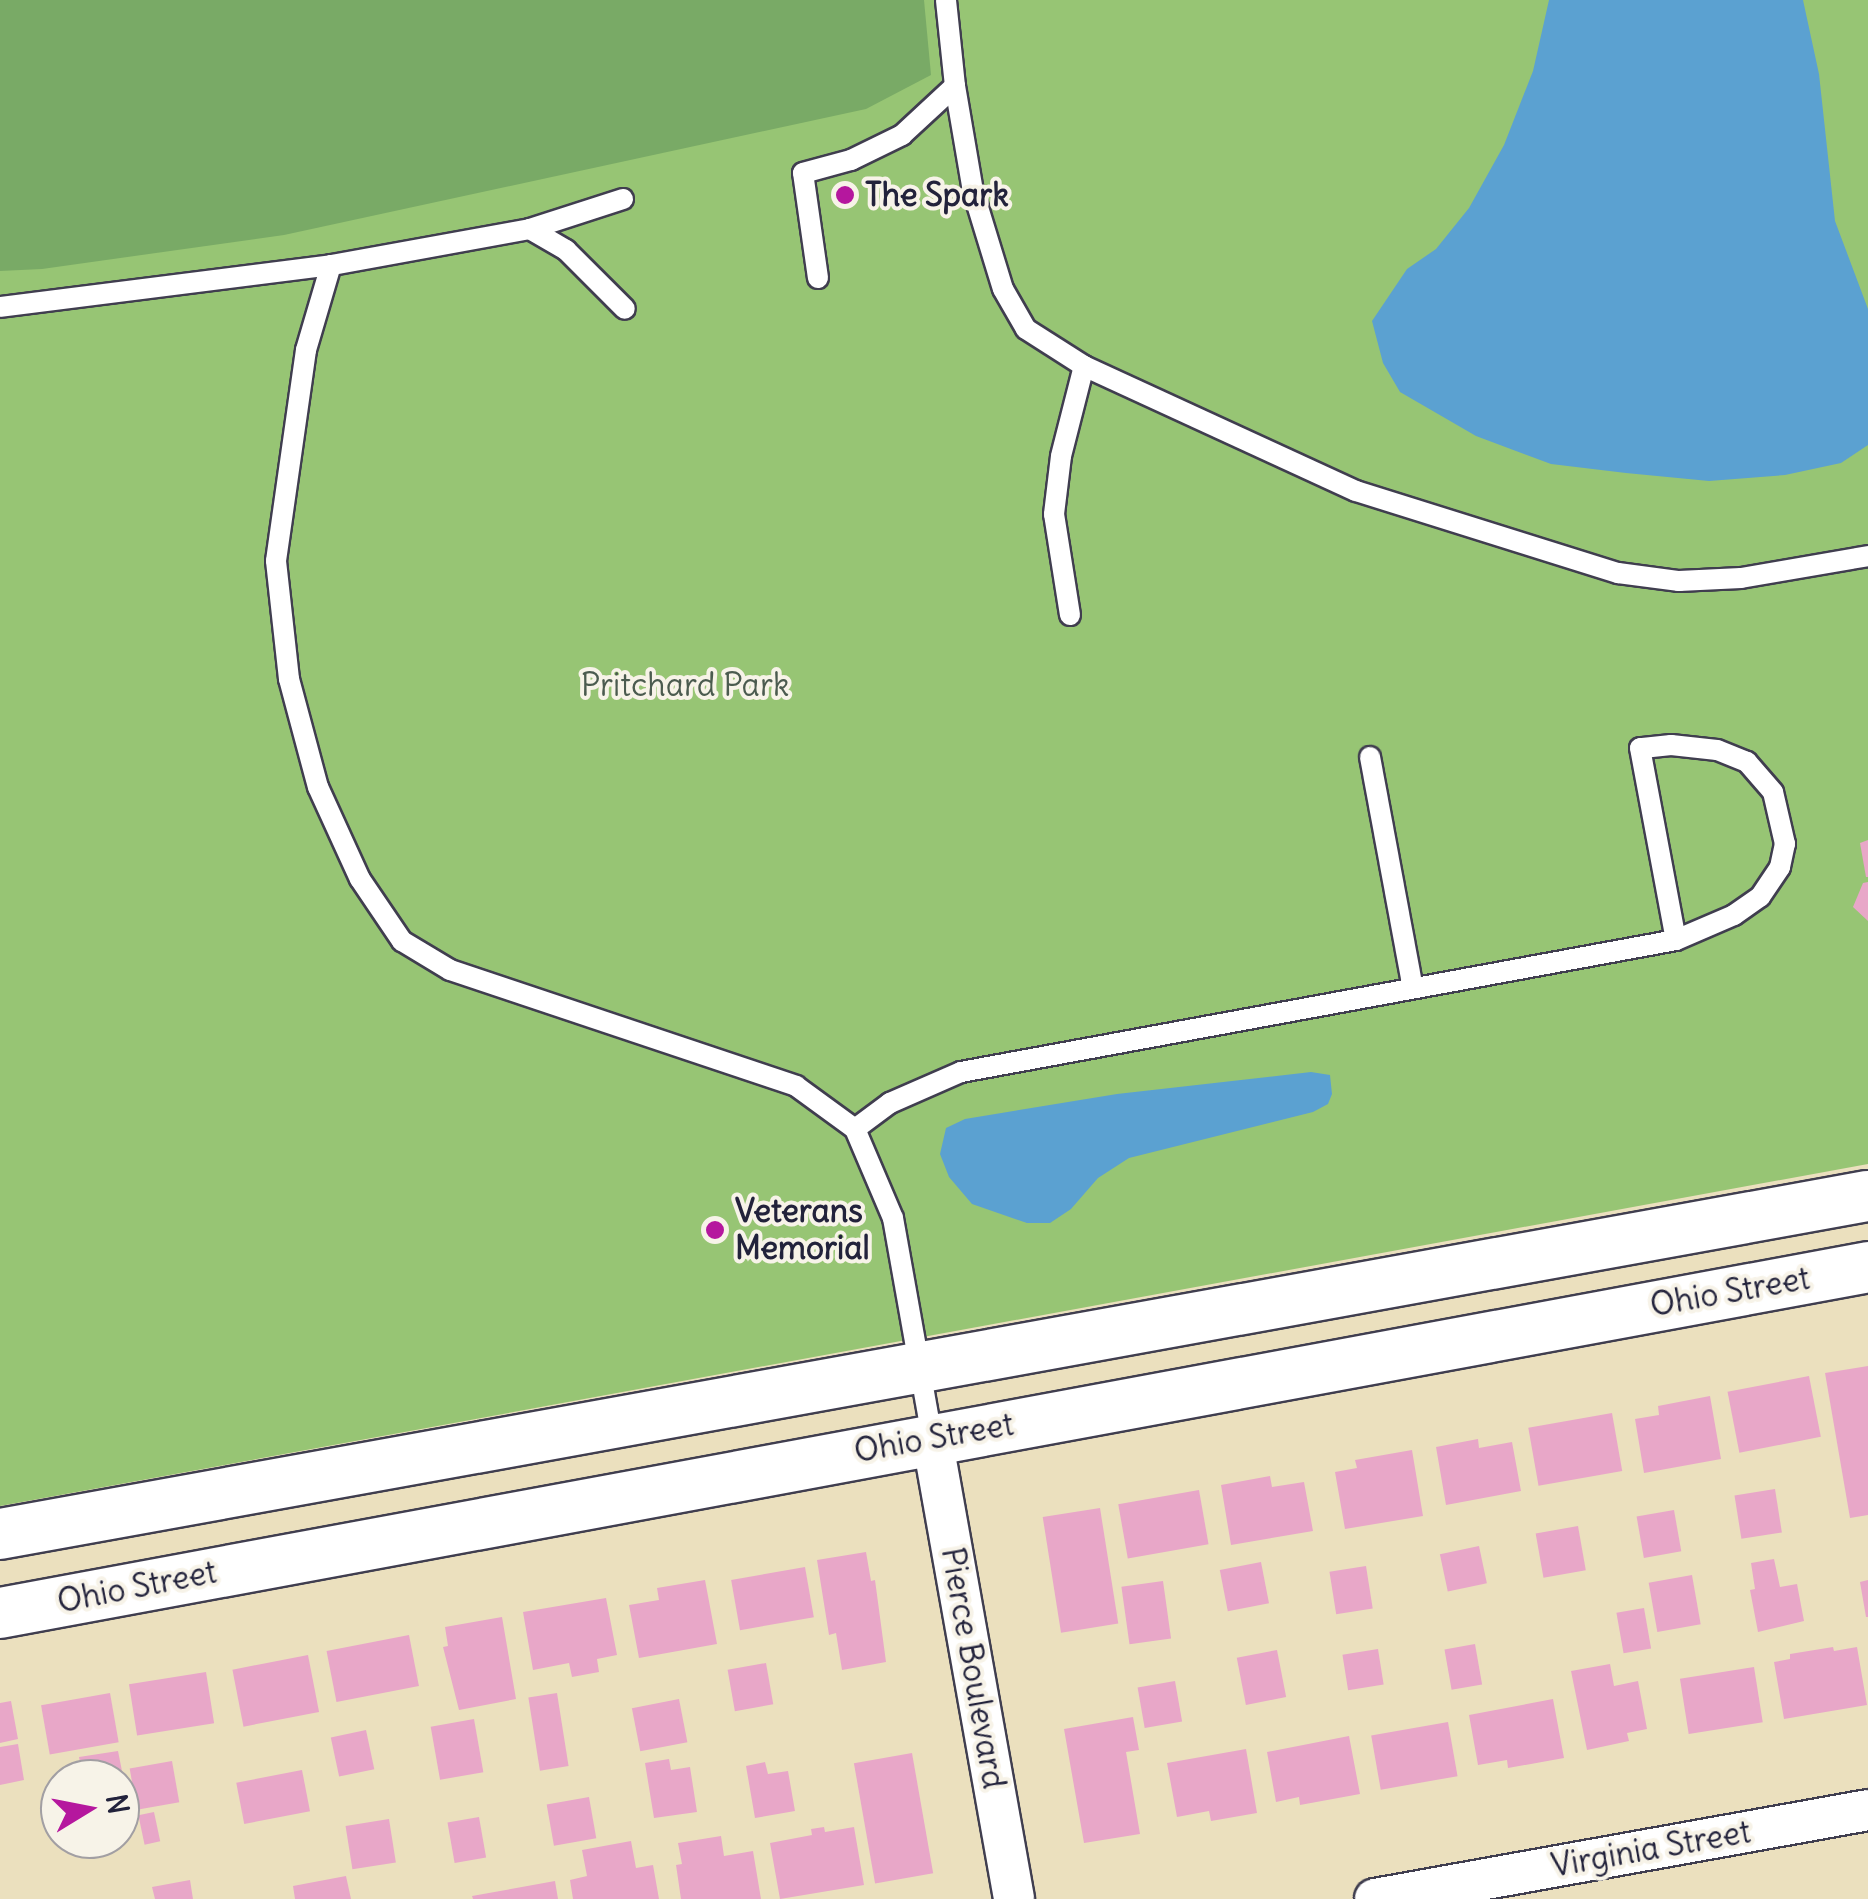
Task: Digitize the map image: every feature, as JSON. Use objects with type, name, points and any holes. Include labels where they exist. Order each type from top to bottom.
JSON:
[{"type":"street","points":[[0,1534],[1868,1196]]},
{"type":"street","name":"Ohio Street","points":[[0,1613],[1868,1267]]},
{"type":"street","name":"Pierce Boulevard","points":[[932,1438],[1014,1899]]},
{"type":"street","name":"Virginia Street","points":[[1375,1899],[1868,1810]]},
{"type":"lane","points":[[946,0],[955,86],[974,191],[1003,289],[1026,329],[1084,366],[1356,491],[1618,573],[1678,581],[1741,578],[1868,556]]},
{"type":"lane","points":[[818,278],[803,173],[851,160],[902,134],[955,86]]},
{"type":"lane","points":[[0,307],[331,264],[530,228],[623,199]]},
{"type":"lane","points":[[530,228],[566,250],[625,309]]},
{"type":"lane","points":[[331,264],[306,350],[276,562],[294,698],[318,787],[360,879],[402,941],[450,970],[796,1086],[855,1129],[893,1218],[932,1438]]},
{"type":"lane","points":[[1070,616],[1054,514],[1060,456],[1084,366]]},
{"type":"lane","points":[[855,1129],[890,1103],[961,1072],[1676,940],[1734,915],[1760,897],[1780,867],[1785,844],[1773,792],[1746,762],[1717,750],[1671,745],[1640,748],[1676,940]]},
{"type":"lane","points":[[1370,757],[1413,988]]},
{"type":"green space","name":"Pritchard Park","points":[[0,0],[1868,0],[1868,1164],[0,1506]]},
{"type":"green space","points":[[0,0],[924,0],[931,75],[866,109],[284,235],[42,269],[0,271]]},
{"type":"water","points":[[1549,0],[1803,0],[1819,74],[1835,221],[1868,309],[1868,445],[1841,463],[1785,475],[1709,481],[1626,473],[1551,464],[1476,436],[1400,392],[1383,363],[1372,321],[1407,269],[1436,249],[1469,208],[1504,145],[1533,71]]},
{"type":"water","points":[[1311,1072],[1330,1075],[1332,1094],[1328,1104],[1313,1112],[1129,1158],[1098,1178],[1071,1209],[1050,1223],[1027,1223],[972,1204],[949,1177],[940,1154],[946,1128],[965,1119],[1117,1094]]},
{"type":"building","points":[[1868,840],[1868,877],[1866,877],[1860,843]]},
{"type":"building","points":[[1868,882],[1868,921],[1853,907],[1863,883]]},
{"type":"building","points":[[1868,1366],[1868,1515],[1850,1518],[1825,1373]]},
{"type":"building","points":[[1809,1376],[1821,1437],[1739,1453],[1728,1392]]},
{"type":"building","points":[[1710,1396],[1721,1459],[1644,1473],[1635,1419],[1659,1415],[1658,1406]]},
{"type":"building","points":[[1612,1413],[1622,1471],[1539,1486],[1528,1428]]},
{"type":"building","points":[[1478,1439],[1479,1448],[1512,1442],[1521,1491],[1446,1505],[1436,1447]]},
{"type":"building","points":[[1412,1450],[1423,1516],[1345,1529],[1335,1472],[1357,1468],[1355,1460]]},
{"type":"building","points":[[1270,1476],[1272,1487],[1304,1482],[1313,1531],[1231,1545],[1221,1485]]},
{"type":"building","points":[[1775,1489],[1782,1532],[1741,1539],[1735,1495]]},
{"type":"building","points":[[1199,1490],[1209,1544],[1128,1558],[1118,1504]]},
{"type":"building","points":[[1100,1508],[1118,1624],[1061,1633],[1043,1517]]},
{"type":"building","points":[[1674,1510],[1681,1551],[1644,1558],[1637,1517]]},
{"type":"building","points":[[1578,1526],[1586,1570],[1543,1578],[1536,1533]]},
{"type":"building","points":[[1479,1546],[1487,1583],[1448,1591],[1440,1554]]},
{"type":"building","points":[[866,1552],[871,1581],[875,1580],[886,1662],[842,1670],[836,1633],[829,1635],[817,1560]]},
{"type":"building","points":[[1774,1559],[1780,1587],[1797,1584],[1804,1621],[1758,1632],[1750,1590],[1755,1589],[1751,1563]]},
{"type":"building","points":[[1261,1562],[1269,1603],[1228,1611],[1220,1570]]},
{"type":"building","points":[[1366,1566],[1373,1608],[1336,1614],[1329,1572]]},
{"type":"building","points":[[805,1567],[814,1617],[740,1630],[731,1580]]},
{"type":"building","points":[[1692,1575],[1701,1624],[1657,1632],[1649,1583]]},
{"type":"building","points":[[705,1580],[717,1644],[639,1658],[629,1605],[659,1600],[657,1588]]},
{"type":"building","points":[[1868,1580],[1868,1617],[1866,1617],[1860,1582]]},
{"type":"building","points":[[1163,1581],[1171,1638],[1129,1644],[1121,1587]]},
{"type":"building","points":[[606,1598],[617,1655],[597,1659],[599,1672],[572,1677],[569,1663],[533,1670],[523,1612]]},
{"type":"building","points":[[1644,1608],[1651,1648],[1624,1653],[1616,1613]]},
{"type":"building","points":[[502,1617],[516,1699],[459,1710],[443,1647],[448,1646],[445,1627]]},
{"type":"building","points":[[409,1635],[419,1686],[336,1702],[327,1651]]},
{"type":"building","points":[[1475,1644],[1482,1684],[1452,1690],[1444,1649]]},
{"type":"building","points":[[1833,1647],[1834,1651],[1857,1647],[1867,1705],[1784,1719],[1774,1662],[1790,1659],[1790,1654]]},
{"type":"building","points":[[1378,1649],[1384,1685],[1348,1690],[1342,1655]]},
{"type":"building","points":[[1277,1650],[1286,1697],[1246,1705],[1237,1658]]},
{"type":"building","points":[[308,1655],[319,1712],[243,1727],[232,1670]]},
{"type":"building","points":[[766,1663],[773,1704],[735,1711],[728,1670]]},
{"type":"building","points":[[1610,1664],[1614,1686],[1638,1681],[1647,1729],[1627,1733],[1629,1741],[1587,1750],[1571,1671]]},
{"type":"building","points":[[1754,1667],[1763,1722],[1689,1734],[1680,1679]]},
{"type":"building","points":[[206,1672],[214,1723],[137,1736],[129,1684]]},
{"type":"building","points":[[1175,1681],[1182,1721],[1145,1728],[1138,1688]]},
{"type":"building","points":[[110,1693],[119,1742],[50,1754],[41,1705]]},
{"type":"building","points":[[557,1693],[569,1766],[540,1771],[528,1698]]},
{"type":"building","points":[[679,1699],[687,1742],[640,1751],[632,1708]]},
{"type":"building","points":[[1553,1699],[1564,1758],[1508,1768],[1507,1760],[1478,1765],[1469,1715]]},
{"type":"building","points":[[11,1701],[18,1739],[0,1743],[0,1703]]},
{"type":"building","points":[[1133,1717],[1139,1750],[1126,1752],[1140,1834],[1084,1843],[1064,1729]]},
{"type":"building","points":[[474,1719],[483,1772],[440,1780],[431,1727]]},
{"type":"building","points":[[1448,1722],[1458,1776],[1381,1790],[1371,1736]]},
{"type":"building","points":[[366,1730],[374,1769],[339,1777],[331,1737]]},
{"type":"building","points":[[1349,1736],[1360,1794],[1300,1805],[1299,1797],[1276,1802],[1267,1752]]},
{"type":"building","points":[[18,1744],[24,1780],[0,1785],[0,1747]]},
{"type":"building","points":[[1246,1749],[1257,1813],[1211,1821],[1209,1811],[1177,1817],[1167,1763]]},
{"type":"building","points":[[118,1751],[120,1759],[79,1759]]},
{"type":"building","points":[[912,1753],[933,1873],[875,1883],[854,1763]]},
{"type":"building","points":[[669,1759],[671,1770],[690,1767],[697,1812],[654,1818],[645,1763]]},
{"type":"building","points":[[172,1761],[179,1802],[140,1809],[140,1767]]},
{"type":"building","points":[[765,1762],[768,1774],[788,1771],[795,1811],[755,1818],[746,1766]]},
{"type":"building","points":[[302,1770],[310,1811],[244,1824],[236,1783]]},
{"type":"building","points":[[589,1797],[596,1838],[554,1846],[547,1804]]},
{"type":"building","points":[[154,1812],[160,1841],[145,1845],[140,1815]]},
{"type":"building","points":[[479,1817],[486,1857],[455,1863],[447,1823]]},
{"type":"building","points":[[389,1819],[396,1862],[352,1869],[346,1826]]},
{"type":"building","points":[[824,1827],[825,1832],[854,1827],[864,1885],[780,1899],[770,1843],[812,1835],[811,1829]]},
{"type":"building","points":[[721,1836],[724,1856],[753,1851],[761,1899],[681,1899],[676,1865],[682,1864],[678,1843]]},
{"type":"building","points":[[631,1841],[636,1868],[653,1865],[659,1899],[573,1899],[570,1880],[587,1876],[582,1850]]},
{"type":"building","points":[[346,1876],[351,1899],[295,1899],[293,1886]]},
{"type":"building","points":[[190,1880],[193,1899],[155,1899],[152,1887]]},
{"type":"building","points":[[555,1881],[558,1899],[472,1896]]},
{"type":"place","name":"The Spark","points":[[845,195]]},
{"type":"place","name":"Veterans Memorial","points":[[715,1230]]}]
